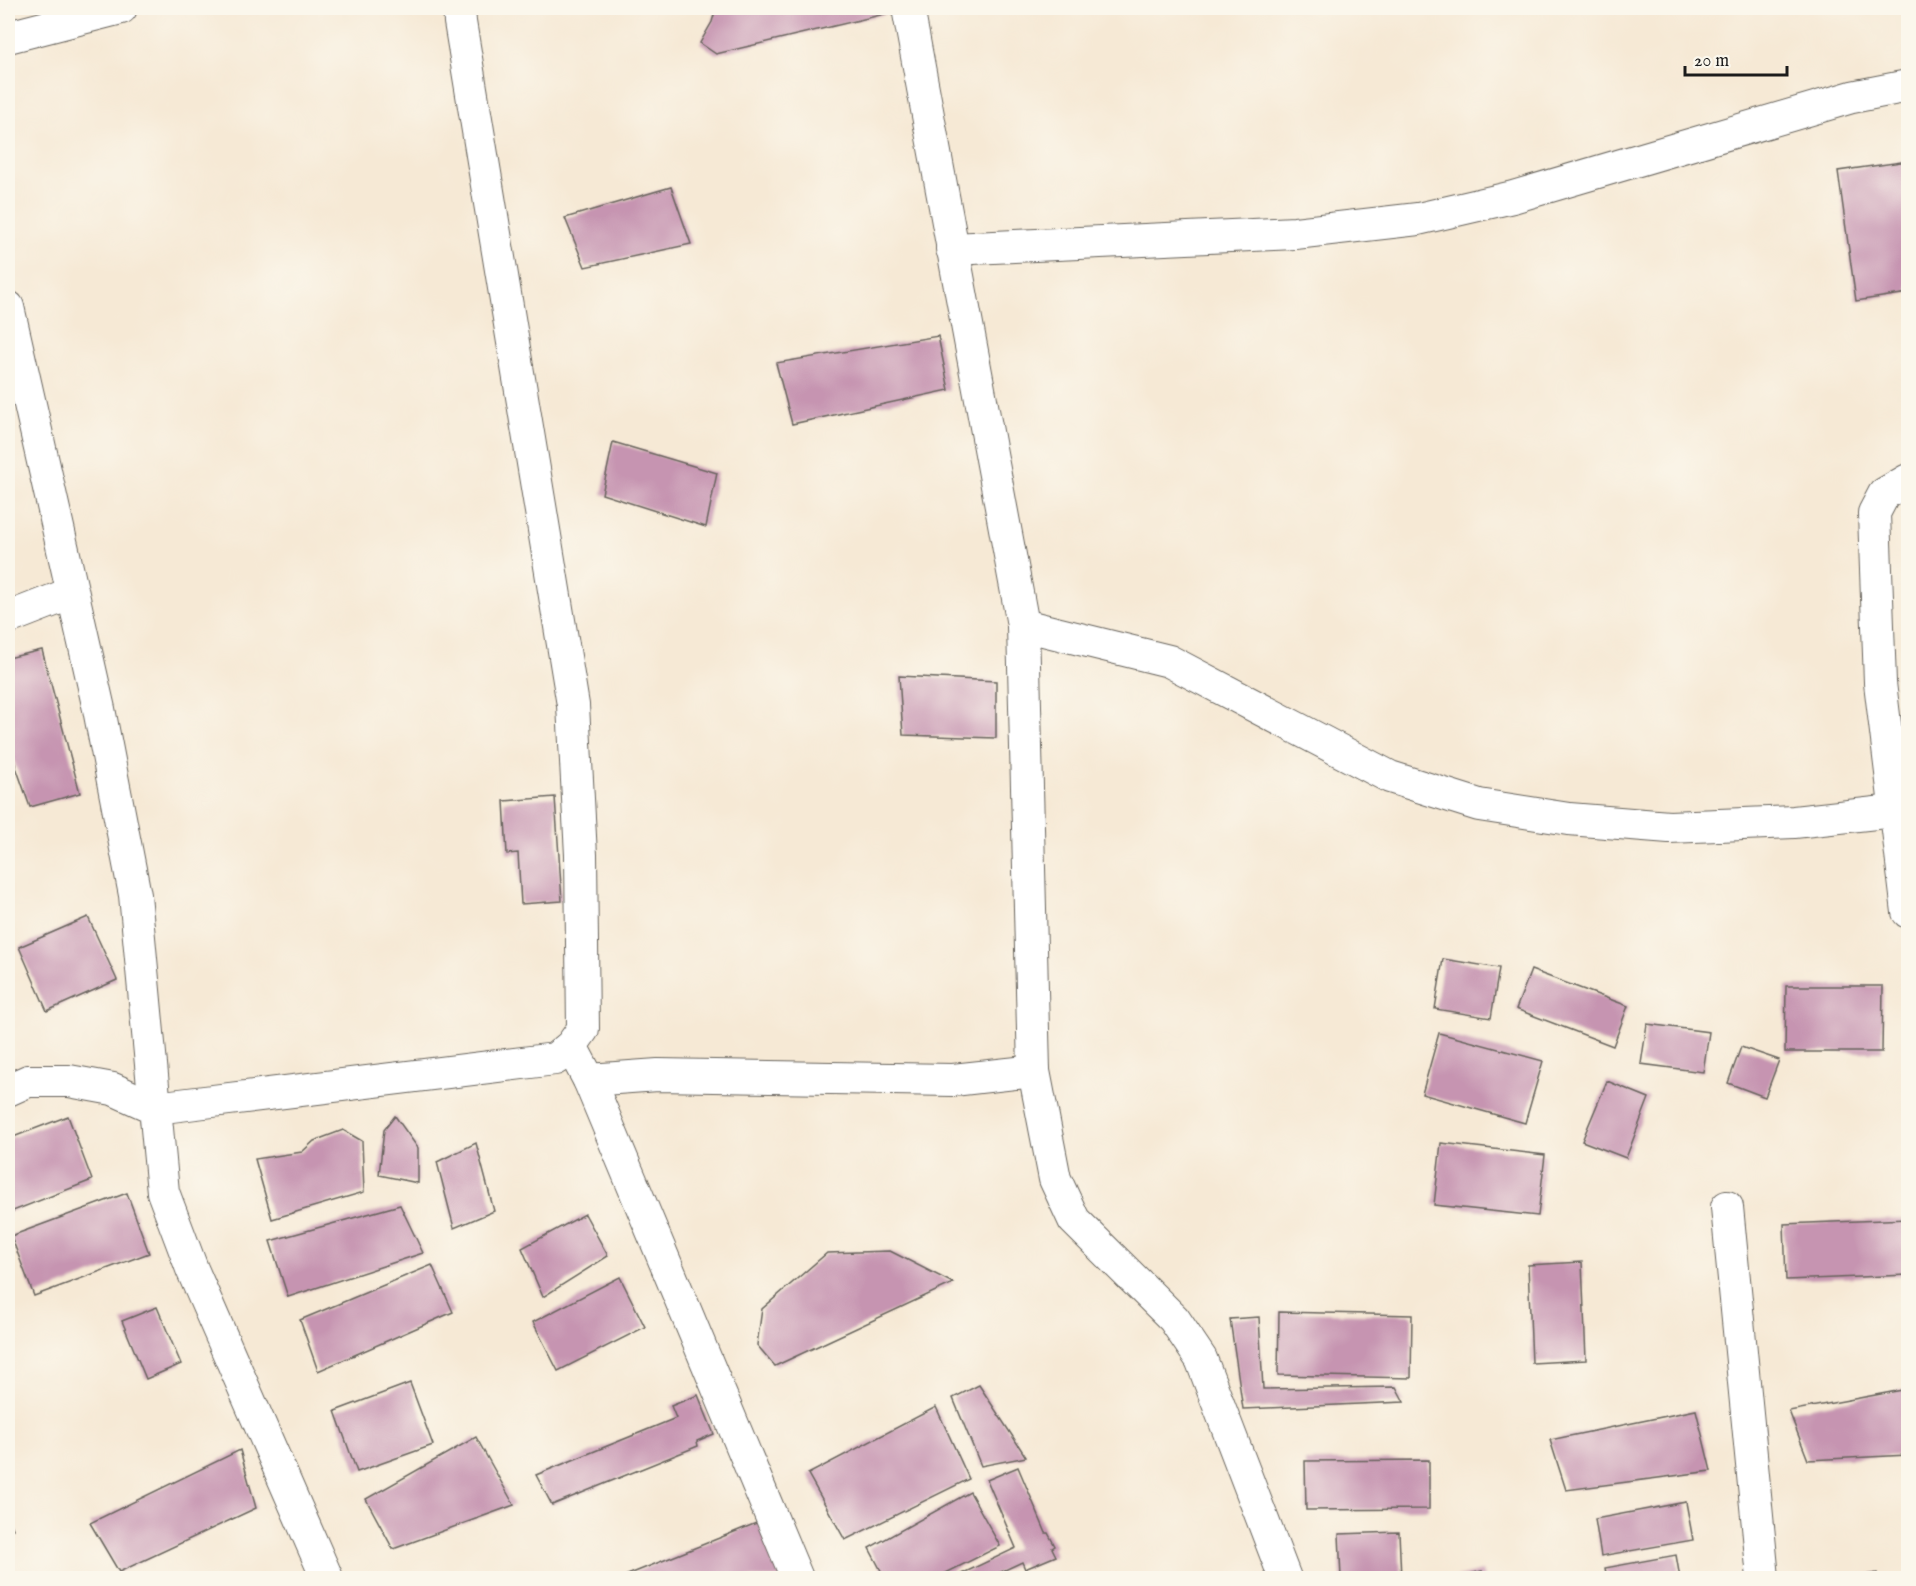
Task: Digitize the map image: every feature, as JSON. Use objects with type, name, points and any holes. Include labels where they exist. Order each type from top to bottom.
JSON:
[{"type":"street","points":[[8,37],[121,8]]},
{"type":"street","points":[[8,1090],[28,1081],[69,1081],[113,1089],[155,1108],[555,1059],[571,1046],[583,1029],[581,855],[573,705],[459,8]]},
{"type":"street","points":[[908,8],[1023,625],[1035,1071],[1055,1179],[1074,1220],[1174,1319],[1201,1359],[1285,1578]]},
{"type":"street","points":[[952,249],[1295,233],[1418,219],[1513,197],[1852,97],[1908,86]]},
{"type":"street","points":[[8,307],[99,709],[135,895],[164,1192],[192,1269],[327,1578]]},
{"type":"street","points":[[1908,480],[1884,494],[1874,513],[1880,683],[1908,912]]},
{"type":"street","points":[[8,618],[72,593]]},
{"type":"street","points":[[1023,625],[1169,660],[1390,777],[1479,805],[1569,819],[1669,827],[1794,822],[1894,811]]},
{"type":"street","points":[[571,1046],[589,1080],[797,1578]]},
{"type":"street","points":[[589,1080],[658,1075],[953,1080],[1035,1071]]},
{"type":"street","points":[[1727,1207],[1763,1578]]},
{"type":"building","points":[[716,8],[888,8],[889,13],[716,54],[700,43],[712,22]]},
{"type":"building","points":[[1908,161],[1908,293],[1856,301],[1838,171]]},
{"type":"building","points":[[671,187],[691,244],[585,267],[565,218]]},
{"type":"building","points":[[938,336],[949,390],[792,424],[776,363]]},
{"type":"building","points":[[613,442],[717,473],[706,527],[602,494]]},
{"type":"building","points":[[42,650],[80,793],[30,807],[8,744],[8,658]]},
{"type":"building","points":[[899,676],[996,681],[996,738],[903,735]]},
{"type":"building","points":[[555,797],[562,901],[521,904],[518,853],[507,854],[504,801]]},
{"type":"building","points":[[88,917],[117,980],[47,1011],[19,947]]},
{"type":"building","points":[[1443,959],[1499,968],[1491,1018],[1435,1009]]},
{"type":"building","points":[[1531,970],[1628,1006],[1613,1046],[1516,1009]]},
{"type":"building","points":[[1786,986],[1883,986],[1882,1052],[1785,1052]]},
{"type":"building","points":[[1647,1024],[1709,1032],[1703,1072],[1641,1064]]},
{"type":"building","points":[[1439,1033],[1543,1061],[1525,1123],[1422,1094]]},
{"type":"building","points":[[1741,1047],[1779,1060],[1765,1097],[1728,1083]]},
{"type":"building","points":[[1607,1081],[1649,1098],[1626,1158],[1582,1141]]},
{"type":"building","points":[[68,1116],[92,1180],[8,1213],[8,1139]]},
{"type":"building","points":[[395,1116],[418,1148],[418,1183],[379,1175],[384,1130]]},
{"type":"building","points":[[343,1130],[362,1141],[364,1192],[272,1219],[255,1159],[302,1152],[314,1141]]},
{"type":"building","points":[[476,1143],[494,1211],[454,1228],[437,1162]]},
{"type":"building","points":[[1441,1143],[1545,1155],[1538,1216],[1434,1205]]},
{"type":"building","points":[[127,1193],[149,1253],[34,1296],[11,1236]]},
{"type":"building","points":[[400,1205],[423,1253],[288,1297],[270,1241]]},
{"type":"building","points":[[585,1214],[608,1256],[543,1297],[522,1248]]},
{"type":"building","points":[[1908,1219],[1908,1275],[1786,1280],[1784,1224]]},
{"type":"building","points":[[890,1251],[953,1283],[775,1366],[757,1345],[762,1309],[827,1253]]},
{"type":"building","points":[[1582,1262],[1586,1360],[1532,1363],[1528,1265]]},
{"type":"building","points":[[432,1265],[453,1312],[318,1371],[300,1320]]},
{"type":"building","points":[[620,1277],[645,1327],[558,1371],[533,1322]]},
{"type":"building","points":[[157,1307],[181,1364],[146,1379],[122,1321]]},
{"type":"building","points":[[1279,1312],[1412,1315],[1411,1378],[1278,1375]]},
{"type":"building","points":[[1259,1317],[1263,1389],[1396,1387],[1404,1402],[1243,1409],[1230,1319]]},
{"type":"building","points":[[410,1383],[433,1445],[357,1472],[335,1411]]},
{"type":"building","points":[[979,1385],[1026,1457],[981,1466],[953,1398]]},
{"type":"building","points":[[1908,1389],[1908,1455],[1808,1460],[1789,1411]]},
{"type":"building","points":[[698,1395],[714,1434],[697,1441],[698,1446],[552,1505],[536,1475],[676,1418],[671,1406]]},
{"type":"building","points":[[936,1407],[969,1479],[845,1540],[808,1474]]},
{"type":"building","points":[[1696,1410],[1711,1471],[1566,1490],[1550,1440]]},
{"type":"building","points":[[476,1437],[514,1505],[393,1549],[366,1499]]},
{"type":"building","points":[[240,1450],[256,1508],[119,1572],[90,1523]]},
{"type":"building","points":[[1429,1460],[1429,1509],[1306,1510],[1305,1461]]},
{"type":"building","points":[[1018,1467],[1046,1533],[1055,1546],[1052,1548],[1056,1556],[1025,1569],[1022,1562],[988,1578],[953,1578],[1016,1548],[987,1480]]},
{"type":"building","points":[[970,1492],[1000,1546],[936,1578],[885,1578],[869,1548]]},
{"type":"building","points":[[1686,1502],[1693,1540],[1601,1556],[1595,1519]]},
{"type":"building","points":[[8,1516],[13,1529],[8,1532]]},
{"type":"building","points":[[759,1522],[782,1578],[620,1578]]},
{"type":"building","points":[[1399,1532],[1401,1578],[1341,1578],[1339,1534]]},
{"type":"building","points":[[1676,1555],[1680,1578],[1607,1578],[1605,1568]]},
{"type":"building","points":[[1482,1571],[1484,1578],[1454,1578]]},
{"type":"building","points":[[1877,1573],[1878,1578],[1853,1578],[1853,1577]]}]
